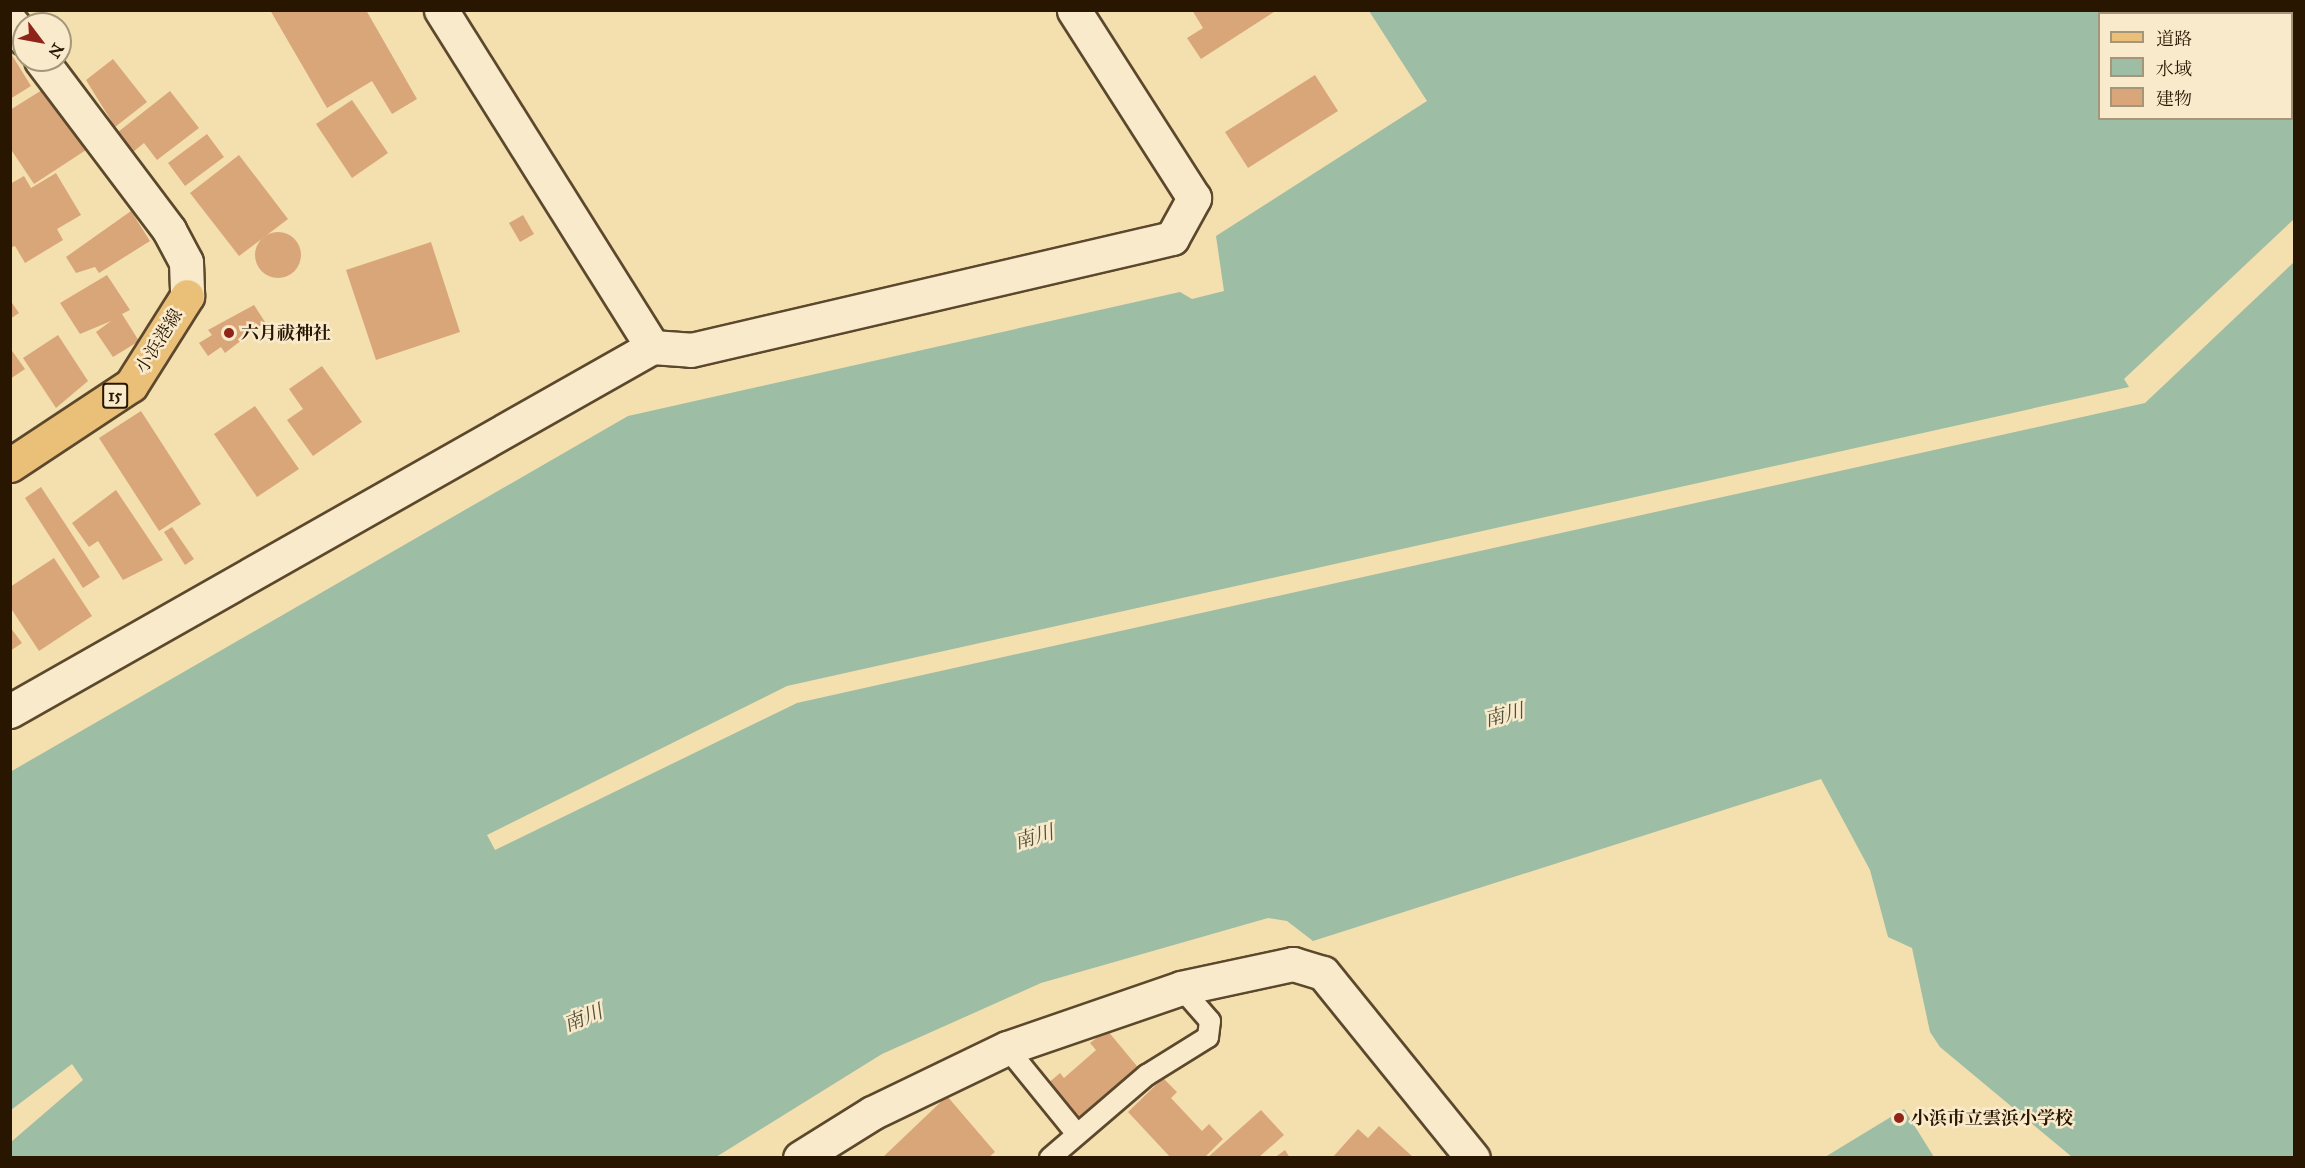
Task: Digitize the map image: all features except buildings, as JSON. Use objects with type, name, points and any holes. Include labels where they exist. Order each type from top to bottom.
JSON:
[{"type":"main road","name":"小浜港線","points":[[10,465],[131,385],[187,296]]},
{"type":"street","points":[[441,10],[652,347]]},
{"type":"street","points":[[10,711],[652,347],[691,350],[1172,238],[1194,198],[1074,10]]},
{"type":"street","points":[[50,72],[170,230],[186,262],[187,296]]},
{"type":"street","points":[[800,1158],[872,1113],[1007,1048],[1181,988],[1293,964],[1323,973],[1473,1158]]},
{"type":"lane","points":[[1050,1158],[1147,1075],[1208,1036],[1210,1021],[1181,988]]},
{"type":"lane","points":[[1007,1048],[1077,1134]]},
{"type":"water","name":"南川","points":[[1369,11],[2294,11],[2294,1157],[2072,1157],[1940,1047],[1930,1032],[1912,948],[1888,937],[1870,870],[1821,779],[1313,941],[1287,921],[1268,918],[1041,983],[882,1054],[716,1157],[11,1157],[11,1142],[83,1080],[72,1064],[11,1110],[10,772],[628,416],[1180,292],[1192,299],[1224,291],[1216,236],[1427,101]]},
{"type":"water","points":[[1904,1109],[1934,1157],[1825,1157]]},
{"type":"pier","points":[[2294,219],[2294,262],[2145,403],[797,703],[495,850],[487,835],[787,686],[2129,387],[2124,379]]},
{"type":"place","name":"六月祓神社","points":[[229,333]]},
{"type":"place","name":"小浜市立雲浜小学校","points":[[1899,1118]]}]
